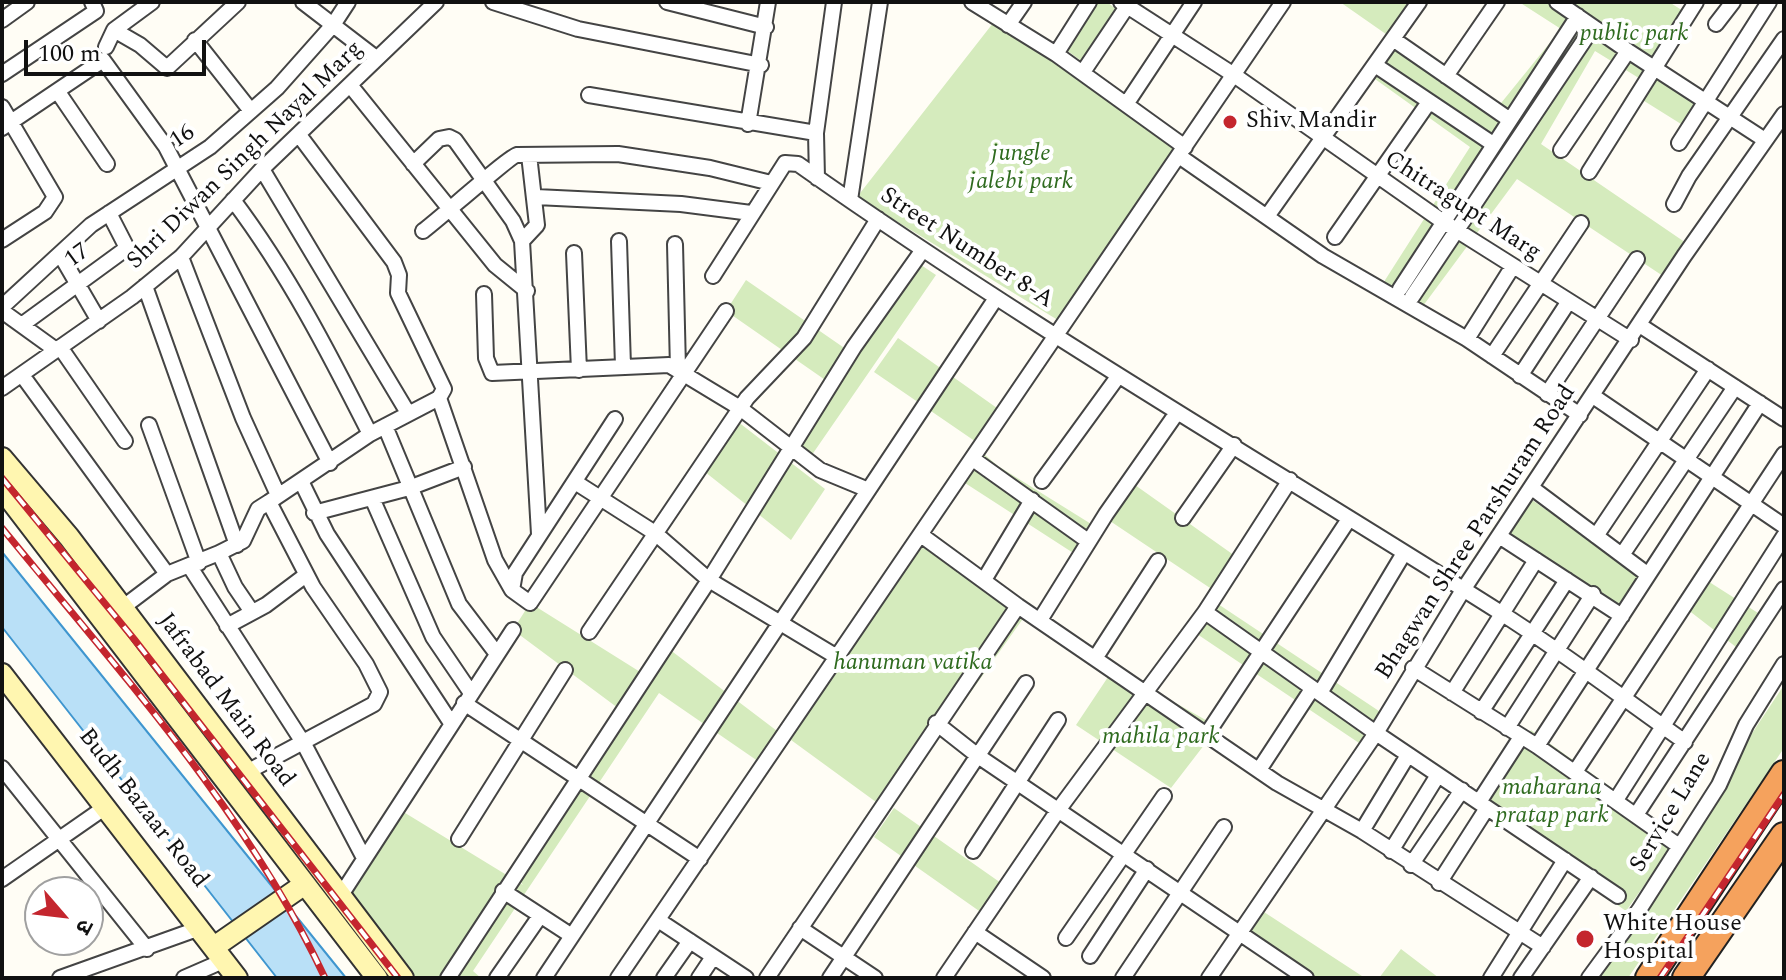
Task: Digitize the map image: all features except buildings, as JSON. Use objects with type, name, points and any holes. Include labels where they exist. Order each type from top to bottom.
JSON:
[{"type":"highway","points":[[1649,978],[1784,774]]},
{"type":"highway","points":[[1686,978],[1784,836]]},
{"type":"main road","name":"Jafrabad Main Road","points":[[2,458],[122,608],[403,978]]},
{"type":"main road","name":"Jafrabad Main Road","points":[[2,489],[9,512],[377,978]]},
{"type":"main road","name":"Budh Bazaar Road","points":[[3,676],[107,806],[237,978]]},
{"type":"main road","points":[[219,954],[235,933],[305,884]]},
{"type":"street","points":[[2,20],[27,2]]},
{"type":"street","points":[[2,74],[96,11],[92,2]]},
{"type":"street","points":[[106,47],[114,30],[152,2]]},
{"type":"street","points":[[114,30],[140,45],[167,68],[238,2]]},
{"type":"street","points":[[303,2],[376,58]]},
{"type":"street","name":"16","points":[[2,309],[109,213],[210,147],[277,88],[333,25],[348,2]]},
{"type":"street","points":[[493,2],[578,29],[761,65]]},
{"type":"street","points":[[667,2],[766,27]]},
{"type":"street","points":[[748,124],[761,65],[768,2]]},
{"type":"street","points":[[817,178],[816,133],[834,2]]},
{"type":"street","points":[[850,200],[880,2]]},
{"type":"street","points":[[972,2],[1127,103],[1182,151],[1323,256],[1467,339],[1580,415]]},
{"type":"street","points":[[1008,25],[1024,2]]},
{"type":"street","points":[[1056,54],[1089,2]]},
{"type":"street","points":[[1127,103],[1194,2]]},
{"type":"street","points":[[618,978],[1283,2]]},
{"type":"street","points":[[1268,215],[1419,2]]},
{"type":"street","points":[[1446,76],[1497,2]]},
{"type":"street","points":[[1557,2],[1765,140]]},
{"type":"street","points":[[1589,172],[1696,2]]},
{"type":"street","points":[[1716,24],[1733,2]]},
{"type":"street","points":[[1679,143],[1707,104],[1769,2]]},
{"type":"street","points":[[1083,72],[1126,3]]},
{"type":"street","name":"Chitragupt Marg","points":[[1126,3],[1234,75],[1376,177],[1631,340]]},
{"type":"street","name":"Shri Diwan Singh Nayal Marg","points":[[2,388],[99,321],[181,257],[262,169],[350,85],[428,4]]},
{"type":"street","points":[[1578,16],[1442,221],[1406,293],[1456,230],[1593,27]]},
{"type":"street","points":[[1393,39],[1510,120]]},
{"type":"street","points":[[1674,204],[1689,176],[1784,39]]},
{"type":"street","points":[[195,40],[251,111]]},
{"type":"street","points":[[1561,150],[1628,51]]},
{"type":"street","points":[[6,125],[103,60],[145,116],[177,169],[330,463]]},
{"type":"street","points":[[1375,65],[1493,144]]},
{"type":"street","points":[[350,85],[453,209],[495,265],[527,291]]},
{"type":"street","points":[[58,92],[107,164]]},
{"type":"street","points":[[589,95],[816,133]]},
{"type":"street","points":[[1335,237],[1429,102]]},
{"type":"street","points":[[2,107],[6,125],[55,197],[45,212],[4,233]]},
{"type":"street","name":"Bhagwan Shree Parshuram Road","points":[[1209,978],[1376,733],[1463,590],[1641,326],[1684,256],[1784,114]]},
{"type":"street","points":[[299,135],[394,262],[399,275],[398,293],[443,383],[439,398],[495,560],[512,590],[530,603],[681,370],[726,311]]},
{"type":"street","points":[[413,164],[439,139],[449,137],[513,221],[522,241],[539,534]]},
{"type":"street","points":[[423,231],[485,183],[510,156],[618,154],[710,168],[771,183],[713,276]]},
{"type":"street","points":[[522,241],[537,225],[529,155]]},
{"type":"street","name":"Street Number 8-A","points":[[771,183],[785,163],[792,162],[1117,378],[1234,445],[1504,615],[1685,742]]},
{"type":"street","points":[[262,169],[408,413]]},
{"type":"street","points":[[536,197],[681,204],[751,213]]},
{"type":"street","points":[[233,200],[263,239],[317,330],[370,434]]},
{"type":"street","name":"17","points":[[23,324],[127,248],[109,213]]},
{"type":"street","points":[[589,632],[740,408],[804,338],[878,219]]},
{"type":"street","points":[[1492,356],[1581,223]]},
{"type":"street","points":[[619,241],[623,366]]},
{"type":"street","points":[[675,244],[681,370]]},
{"type":"street","points":[[448,978],[709,580],[854,347],[922,251]]},
{"type":"street","points":[[574,253],[579,370]]},
{"type":"street","points":[[60,254],[99,321]]},
{"type":"street","points":[[181,257],[306,575],[366,664],[380,692],[374,704],[247,772]]},
{"type":"street","points":[[1547,394],[1637,259]]},
{"type":"street","points":[[1467,339],[1513,266]]},
{"type":"street","points":[[145,286],[237,545]]},
{"type":"street","points":[[484,294],[488,368],[499,374],[661,364],[681,370],[740,408],[820,470],[866,489]]},
{"type":"street","points":[[544,978],[782,624],[866,489],[996,298]]},
{"type":"street","points":[[1520,376],[1569,301]]},
{"type":"street","points":[[2,309],[58,348],[125,441]]},
{"type":"street","points":[[1641,326],[1784,419]]},
{"type":"street","points":[[1596,536],[1708,369]]},
{"type":"street","points":[[22,375],[167,574]]},
{"type":"street","points":[[1042,481],[1117,378]]},
{"type":"street","points":[[1622,555],[1735,387]]},
{"type":"street","points":[[1593,396],[1784,526]]},
{"type":"street","points":[[122,608],[167,574],[237,545],[247,536],[258,509],[370,434],[439,398]]},
{"type":"street","points":[[1537,746],[1760,403]]},
{"type":"street","points":[[1040,620],[1088,541],[1176,414]]},
{"type":"street","points":[[512,590],[515,573],[615,419]]},
{"type":"street","points":[[149,425],[194,565],[227,626],[304,744],[364,858]]},
{"type":"street","points":[[385,426],[459,604],[497,654]]},
{"type":"street","points":[[1183,518],[1234,445]]},
{"type":"street","points":[[1575,772],[1784,454]]},
{"type":"street","points":[[973,459],[1088,541]]},
{"type":"street","points":[[314,513],[409,488],[464,467]]},
{"type":"street","points":[[944,978],[1059,809],[1205,612],[1290,480]]},
{"type":"street","points":[[301,481],[314,513],[451,723]]},
{"type":"street","points":[[575,482],[655,533],[709,580],[837,657]]},
{"type":"street","points":[[1532,488],[1647,574]]},
{"type":"street","points":[[372,498],[433,637],[468,698],[521,741],[700,859]]},
{"type":"street","points":[[984,580],[1032,500]]},
{"type":"street","points":[[1207,734],[1349,519]]},
{"type":"street","points":[[921,535],[1018,606],[1259,770],[1362,831],[1543,947]]},
{"type":"street","points":[[1499,536],[1593,594],[1622,616]]},
{"type":"street","points":[[1616,800],[1784,536]]},
{"type":"street","points":[[219,553],[235,587],[252,612]]},
{"type":"street","points":[[1259,770],[1316,691],[1404,553]]},
{"type":"street","points":[[1452,693],[1536,560]]},
{"type":"street","points":[[1096,657],[1158,561]]},
{"type":"street","points":[[227,626],[306,575]]},
{"type":"street","points":[[1481,712],[1567,580]]},
{"type":"street","points":[[1636,815],[1784,589]]},
{"type":"street","points":[[1507,728],[1593,594]]},
{"type":"street","points":[[767,978],[936,723],[1018,606]]},
{"type":"street","points":[[1205,612],[1376,733],[1618,896]]},
{"type":"street","points":[[341,895],[513,630]]},
{"type":"street","name":"Service Lane","points":[[1589,978],[1719,785],[1746,725],[1784,664]]},
{"type":"street","points":[[1413,668],[1537,746],[1679,846]]},
{"type":"street","points":[[459,839],[565,670]]},
{"type":"street","points":[[830,978],[1026,683]]},
{"type":"street","points":[[973,851],[1058,720]]},
{"type":"street","points":[[936,723],[978,756],[1306,978]]},
{"type":"street","points":[[1439,883],[1521,737]]},
{"type":"street","points":[[1362,831],[1408,755]]},
{"type":"street","points":[[2,768],[147,949]]},
{"type":"street","points":[[1391,851],[1438,775]]},
{"type":"street","points":[[1411,865],[1462,790]]},
{"type":"street","points":[[1066,938],[1164,796]]},
{"type":"street","points":[[2,879],[107,806]]},
{"type":"street","points":[[1123,978],[1224,827]]},
{"type":"street","points":[[1491,978],[1565,860]]},
{"type":"street","points":[[1090,956],[1147,869]]},
{"type":"street","points":[[1521,978],[1591,877]]},
{"type":"street","points":[[503,891],[572,936]]},
{"type":"street","points":[[497,978],[540,916]]},
{"type":"street","points":[[658,920],[740,976]]},
{"type":"street","points":[[60,978],[200,928]]},
{"type":"street","points":[[800,928],[875,978]]},
{"type":"street","points":[[975,932],[1041,977]]},
{"type":"street","points":[[664,978],[690,941]]},
{"type":"street","points":[[184,978],[219,954]]},
{"type":"street","points":[[699,978],[713,957]]},
{"type":"green space","points":[[1098,2],[1107,2],[1121,13],[1084,63],[1065,49]]},
{"type":"green space","name":"public park","points":[[1340,2],[1419,2],[1393,40],[1493,113],[1561,29],[1519,2],[1669,2],[1688,14],[1652,69],[1703,108],[1689,129],[1633,94],[1642,80],[1595,51],[1541,144],[1692,247],[1669,280],[1517,179],[1420,310],[1380,288],[1470,147],[1368,74],[1393,39]]},
{"type":"green space","name":"jungle jalebi park","points":[[997,18],[1071,67],[1177,149],[1061,322],[857,197]]},
{"type":"green space","points":[[915,261],[936,275],[807,462],[790,449],[831,384],[726,311],[746,280],[853,354]]},
{"type":"green space","points":[[898,338],[1004,413],[982,446],[874,372]]},
{"type":"green space","points":[[733,418],[825,489],[791,540],[700,468]]},
{"type":"green space","points":[[984,454],[998,466],[1104,532],[1081,558],[965,483]]},
{"type":"green space","points":[[1135,485],[1245,563],[1222,596],[1110,521]]},
{"type":"green space","points":[[1532,500],[1643,576],[1625,608],[1508,532]]},
{"type":"green space","name":"hanuman vatika","points":[[923,543],[1027,613],[887,810],[791,740],[853,640]]},
{"type":"green space","points":[[1703,578],[1758,613],[1736,647],[1683,606]]},
{"type":"green space","points":[[530,603],[645,675],[665,646],[785,737],[765,766],[659,693],[473,971],[481,978],[408,978],[341,895],[397,808],[523,885],[514,874],[622,711],[513,630]]},
{"type":"green space","points":[[1218,604],[1388,717],[1365,747],[1197,634]]},
{"type":"green space","name":"mahila park","points":[[1114,668],[1218,727],[1171,788],[1076,725]]},
{"type":"green space","points":[[1784,685],[1784,748],[1628,978],[1590,978]]},
{"type":"green space","name":"maharana pratap park","points":[[1531,730],[1679,836],[1626,911],[1474,805]]},
{"type":"green space","points":[[894,808],[1001,883],[982,913],[874,837]]},
{"type":"green space","points":[[1264,912],[1365,978],[1294,978],[1244,943]]},
{"type":"green space","points":[[1401,949],[1439,978],[1379,978]]},
{"type":"water","points":[[2,552],[346,978],[277,978],[2,627]]},
{"type":"railway","points":[[2,478],[134,639],[398,978]]},
{"type":"railway","points":[[2,528],[135,689],[219,800],[258,857],[325,978]]},
{"type":"railway","points":[[1660,978],[1784,794]]},
{"type":"place","name":"Shiv Mandir","points":[[1230,122]]},
{"type":"place","name":"White House Hospital","points":[[1585,939]]}]
